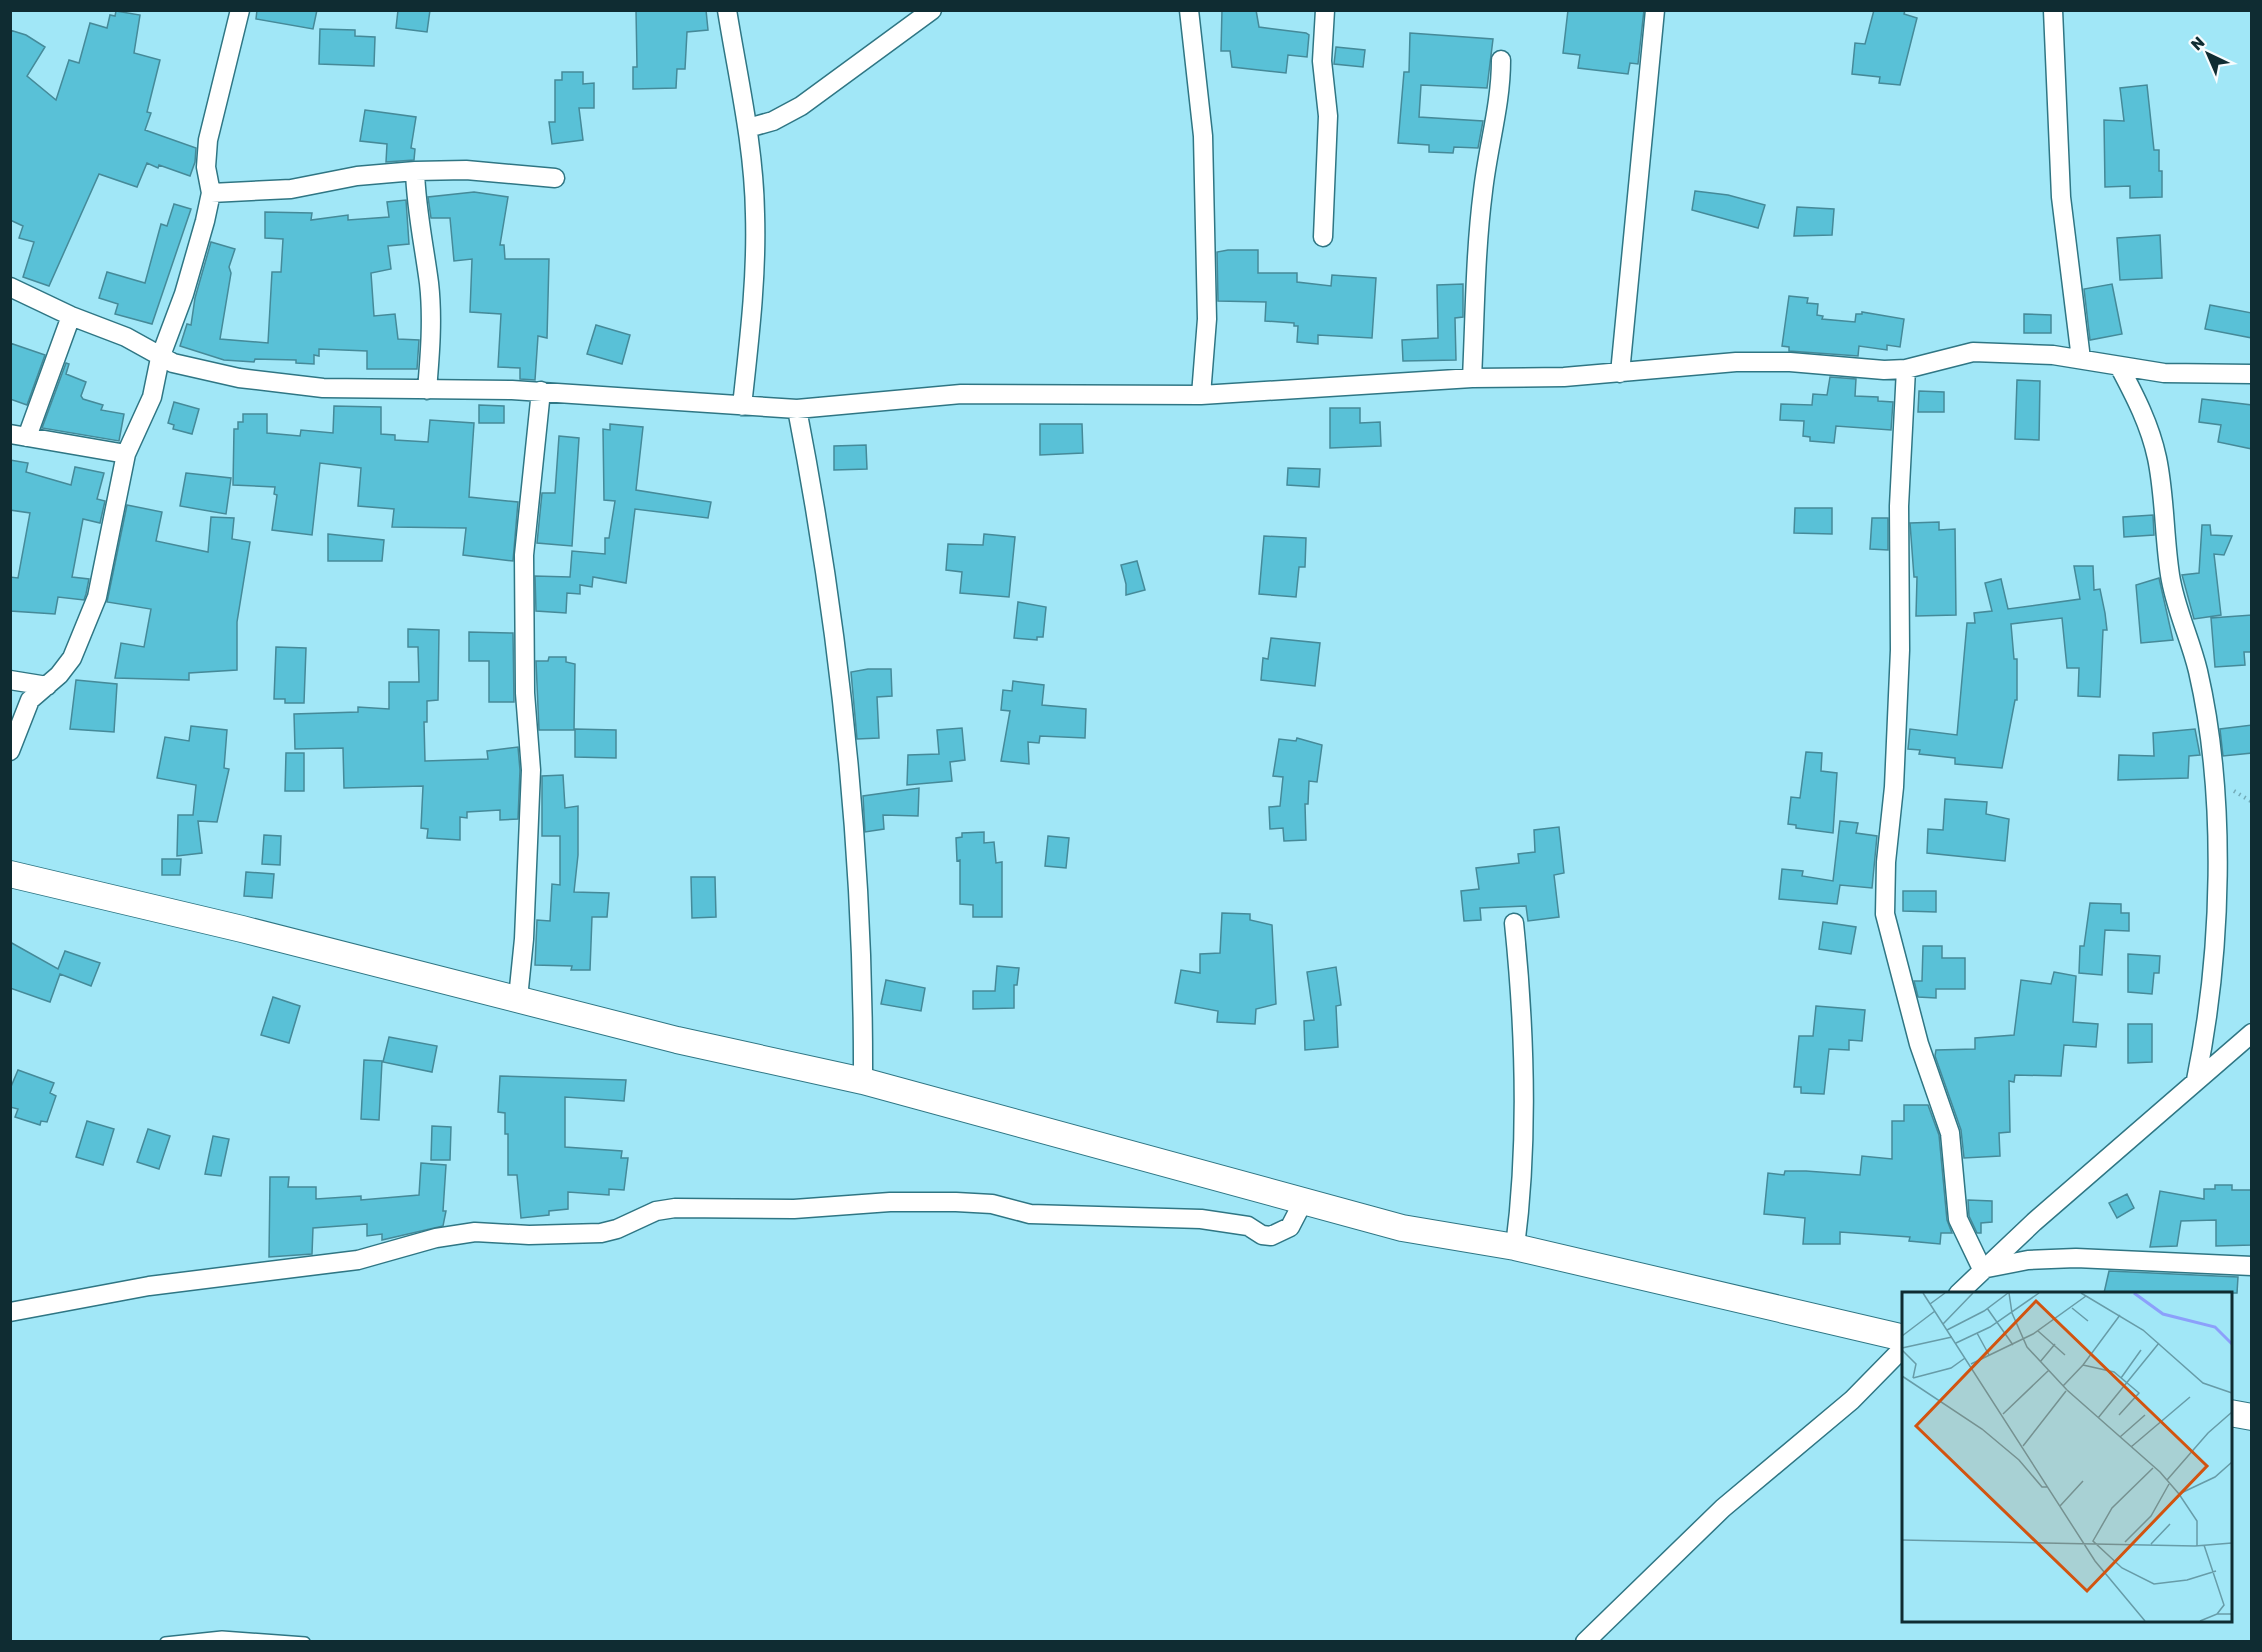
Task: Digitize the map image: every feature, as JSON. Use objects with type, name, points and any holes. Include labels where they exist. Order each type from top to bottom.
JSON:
[{"type":"main road","points":[[10,874],[242,928],[677,1040],[864,1082],[1402,1228],[1515,1247],[1902,1338]]},
{"type":"main road","points":[[2232,1413],[2252,1417]]},
{"type":"street","points":[[10,751],[26,707],[34,694],[47,686],[72,658],[90,618],[107,553],[126,454],[152,397],[160,358],[193,267],[211,193],[206,167],[208,140],[240,10]]},
{"type":"street","points":[[727,10],[748,128],[755,214],[754,264],[742,406]]},
{"type":"street","points":[[748,128],[773,121],[801,106],[932,10]]},
{"type":"street","points":[[1189,10],[1203,136],[1206,319],[1201,394]]},
{"type":"street","points":[[1323,237],[1328,116],[1322,61],[1325,10]]},
{"type":"street","points":[[1620,373],[1655,10]]},
{"type":"street","points":[[2053,10],[2061,197],[2081,359]]},
{"type":"street","points":[[1472,378],[1477,250],[1483,187],[1501,90],[1501,60]]},
{"type":"street","points":[[211,193],[291,189],[357,176],[415,171],[466,170],[555,178]]},
{"type":"street","points":[[415,171],[417,211],[430,293],[427,390]]},
{"type":"street","points":[[10,287],[71,316],[126,337],[160,358],[208,372],[286,385],[354,390],[541,391],[797,409],[961,394],[1201,394],[1472,378],[1620,373],[1736,362],[1790,362],[1884,370],[1906,369],[1973,352],[2081,359],[2164,373],[2252,374]]},
{"type":"street","points":[[71,316],[19,436],[126,454]]},
{"type":"street","points":[[2119,366],[2149,428],[2157,458],[2170,577],[2198,670],[2206,718],[2217,829],[2219,908],[2204,1036],[2196,1080]]},
{"type":"street","points":[[1906,369],[1899,506],[1900,650],[1894,787],[1886,862],[1885,914],[1919,1044],[1950,1133],[1958,1219],[1982,1269]]},
{"type":"street","points":[[518,998],[524,939],[531,770],[525,693],[524,555],[541,391]]},
{"type":"street","points":[[797,409],[818,519],[850,778],[862,953],[864,1082]]},
{"type":"street","points":[[10,680],[47,686]]},
{"type":"street","points":[[1514,923],[1522,1004],[1523,1089],[1522,1175],[1515,1247]]},
{"type":"street","points":[[1959,1292],[1982,1269],[2252,1033]]},
{"type":"street","points":[[10,1312],[149,1286],[358,1260],[436,1238],[475,1232],[529,1235],[600,1233],[617,1229],[649,1214],[675,1208],[794,1209],[890,1202],[956,1202],[992,1204],[1030,1214],[1201,1219],[1248,1226],[1262,1235],[1271,1236],[1290,1227],[1303,1202]]},
{"type":"street","points":[[1982,1269],[2028,1260],[2076,1258],[2252,1266]]},
{"type":"street","points":[[1585,1641],[1723,1508],[1852,1400],[1902,1349]]},
{"type":"lane","points":[[165,1641],[222,1636],[305,1641]]},
{"type":"building","points":[[257,10],[317,10],[313,29],[256,19]]},
{"type":"building","points":[[398,10],[430,10],[427,32],[396,28]]},
{"type":"building","points":[[636,10],[706,10],[708,30],[687,32],[685,69],[677,69],[676,88],[633,89],[633,67],[637,67]]},
{"type":"building","points":[[1222,10],[1256,10],[1259,27],[1306,33],[1309,35],[1307,57],[1288,55],[1286,73],[1232,67],[1230,51],[1221,51]]},
{"type":"building","points":[[1568,10],[1644,10],[1638,64],[1630,63],[1628,74],[1578,68],[1580,55],[1563,53]]},
{"type":"building","points":[[1874,10],[1905,10],[1904,14],[1917,18],[1900,85],[1879,83],[1880,77],[1852,74],[1855,43],[1865,44]]},
{"type":"building","points":[[116,11],[140,15],[134,53],[160,60],[147,112],[151,113],[145,130],[196,148],[195,162],[190,176],[147,163],[137,187],[99,174],[49,286],[23,277],[34,242],[19,238],[23,226],[10,220],[10,30],[26,35],[45,47],[27,76],[56,100],[69,60],[79,63],[90,23],[107,28],[110,15],[115,16]]},
{"type":"building","points":[[320,29],[355,30],[355,36],[375,37],[374,66],[319,64]]},
{"type":"building","points":[[1410,33],[1493,39],[1487,88],[1421,85],[1419,117],[1483,121],[1478,148],[1454,147],[1453,153],[1429,152],[1429,145],[1398,143],[1404,72],[1409,72]]},
{"type":"building","points":[[1336,47],[1365,50],[1363,67],[1334,64]]},
{"type":"building","points":[[562,72],[583,72],[583,84],[594,83],[594,108],[579,108],[583,140],[552,144],[549,122],[555,122],[555,80],[562,80]]},
{"type":"building","points":[[2147,85],[2154,150],[2159,150],[2159,171],[2162,171],[2162,197],[2130,198],[2130,186],[2105,187],[2104,120],[2124,121],[2120,88]]},
{"type":"building","points":[[365,110],[416,117],[411,148],[415,149],[414,160],[386,162],[387,144],[360,141]]},
{"type":"building","points":[[1695,191],[1728,195],[1765,205],[1758,228],[1692,210]]},
{"type":"building","points":[[474,192],[508,197],[500,245],[504,245],[505,259],[549,259],[547,338],[538,336],[535,380],[520,379],[520,368],[498,367],[501,314],[470,312],[472,259],[454,261],[450,218],[431,218],[428,197]]},
{"type":"building","points":[[406,200],[409,244],[388,246],[391,269],[371,273],[374,316],[395,314],[398,339],[419,340],[417,369],[367,369],[367,351],[319,349],[319,356],[314,355],[314,364],[296,363],[296,360],[255,359],[254,362],[224,360],[180,346],[187,324],[191,325],[195,298],[211,242],[235,249],[229,267],[231,273],[220,339],[268,343],[272,272],[281,272],[283,239],[265,238],[265,212],[312,213],[311,220],[348,215],[348,220],[389,217],[387,202]]},
{"type":"building","points":[[174,204],[191,209],[152,324],[115,314],[118,304],[99,298],[107,272],[145,283],[161,224],[167,226]]},
{"type":"building","points":[[1797,207],[1834,209],[1832,235],[1794,236]]},
{"type":"building","points":[[2160,235],[2162,278],[2120,280],[2117,238]]},
{"type":"building","points":[[1258,250],[1258,273],[1297,273],[1297,282],[1331,286],[1332,275],[1376,278],[1372,338],[1318,335],[1318,344],[1297,342],[1298,326],[1294,326],[1294,323],[1265,321],[1266,302],[1218,301],[1217,252]]},
{"type":"building","points":[[1463,284],[1463,317],[1455,318],[1456,360],[1403,361],[1402,340],[1438,338],[1437,285]]},
{"type":"building","points":[[2112,284],[2122,334],[2090,340],[2084,289]]},
{"type":"building","points":[[1789,296],[1808,298],[1807,303],[1818,304],[1817,315],[1823,316],[1822,319],[1855,322],[1856,314],[1862,314],[1862,312],[1904,319],[1900,347],[1887,345],[1887,350],[1859,346],[1858,356],[1789,351],[1789,347],[1782,346]]},
{"type":"building","points":[[2210,305],[2252,313],[2252,338],[2205,329]]},
{"type":"building","points":[[2024,314],[2051,315],[2051,333],[2024,333]]},
{"type":"building","points":[[596,325],[630,335],[622,364],[587,354]]},
{"type":"building","points":[[10,343],[45,355],[27,405],[10,399]]},
{"type":"building","points":[[66,363],[69,364],[66,374],[86,382],[81,396],[83,399],[103,405],[101,410],[124,414],[119,441],[42,428]]},
{"type":"building","points":[[1830,377],[1856,379],[1855,396],[1878,397],[1878,401],[1893,402],[1891,430],[1836,426],[1834,443],[1810,441],[1810,437],[1803,436],[1804,421],[1780,420],[1781,404],[1812,405],[1813,394],[1827,395]]},
{"type":"building","points":[[2017,380],[2040,381],[2039,440],[2015,439]]},
{"type":"building","points":[[1919,391],[1944,392],[1944,412],[1918,412]]},
{"type":"building","points":[[2202,399],[2252,405],[2252,449],[2218,442],[2221,425],[2199,422]]},
{"type":"building","points":[[174,402],[199,409],[192,434],[173,429],[174,425],[168,423]]},
{"type":"building","points":[[479,405],[504,406],[504,423],[479,423]]},
{"type":"building","points":[[334,406],[381,407],[381,434],[395,435],[395,440],[428,442],[430,420],[474,423],[469,497],[518,502],[513,561],[463,555],[466,528],[392,527],[394,509],[358,506],[361,468],[320,463],[312,535],[272,530],[277,495],[274,494],[275,487],[233,485],[234,429],[238,429],[238,422],[243,422],[243,414],[267,414],[267,433],[300,436],[301,430],[333,433]]},
{"type":"building","points":[[1330,408],[1360,408],[1360,423],[1380,422],[1381,446],[1330,448]]},
{"type":"building","points":[[610,424],[643,427],[636,490],[711,502],[708,518],[635,509],[626,583],[593,577],[592,587],[580,585],[580,594],[567,593],[566,613],[536,611],[535,576],[570,577],[572,551],[605,554],[605,538],[609,538],[615,501],[604,500],[603,429],[610,430]]},
{"type":"building","points":[[1040,424],[1082,424],[1083,453],[1040,455]]},
{"type":"building","points":[[559,436],[579,438],[572,546],[537,543],[542,493],[555,493]]},
{"type":"building","points":[[866,445],[867,469],[834,470],[834,446]]},
{"type":"building","points":[[10,460],[28,463],[26,472],[71,485],[75,467],[104,473],[97,499],[105,501],[100,523],[83,519],[72,577],[89,579],[84,600],[58,597],[55,614],[10,611],[10,577],[18,578],[30,513],[10,510]]},
{"type":"building","points":[[1288,468],[1320,469],[1319,487],[1287,485]]},
{"type":"building","points":[[186,473],[231,478],[226,514],[180,506]]},
{"type":"building","points":[[127,505],[162,512],[156,541],[208,552],[211,517],[234,518],[232,539],[250,542],[237,622],[237,670],[189,673],[189,680],[115,678],[121,643],[144,647],[151,609],[107,602]]},
{"type":"building","points":[[1795,508],[1832,508],[1832,534],[1794,533]]},
{"type":"building","points":[[2153,515],[2154,535],[2124,537],[2123,517]]},
{"type":"building","points":[[1872,518],[1888,518],[1888,550],[1870,549]]},
{"type":"building","points":[[1939,522],[1939,530],[1955,529],[1956,615],[1916,616],[1917,577],[1914,577],[1910,523]]},
{"type":"building","points":[[2202,525],[2210,525],[2211,535],[2232,536],[2224,555],[2214,554],[2221,615],[2194,619],[2182,575],[2199,573]]},
{"type":"building","points":[[328,534],[384,540],[382,561],[328,561]]},
{"type":"building","points":[[984,534],[1015,537],[1009,597],[960,593],[962,572],[946,570],[948,544],[983,545]]},
{"type":"building","points":[[1264,536],[1306,538],[1305,567],[1299,567],[1296,597],[1259,594]]},
{"type":"building","points":[[1137,561],[1145,590],[1126,595],[1126,584],[1121,565]]},
{"type":"building","points":[[2074,566],[2093,566],[2094,590],[2100,589],[2105,613],[2107,630],[2103,630],[2100,697],[2078,696],[2079,668],[2067,668],[2062,618],[2011,624],[2014,659],[2017,659],[2017,700],[2015,700],[2002,768],[1955,764],[1955,758],[1919,754],[1920,750],[1908,749],[1910,729],[1957,735],[1967,623],[1975,623],[1974,613],[1992,611],[1985,583],[2001,579],[2008,609],[2080,599]]},
{"type":"building","points":[[2159,578],[2173,640],[2141,643],[2136,585]]},
{"type":"building","points":[[1018,602],[1046,607],[1043,637],[1037,637],[1037,640],[1014,638]]},
{"type":"building","points":[[2252,615],[2252,652],[2244,652],[2245,665],[2215,667],[2211,618]]},
{"type":"building","points":[[408,629],[439,630],[438,700],[427,701],[427,722],[424,722],[425,761],[488,759],[487,751],[518,747],[520,770],[518,819],[500,820],[500,810],[467,812],[467,818],[460,817],[460,840],[427,838],[428,829],[421,828],[423,786],[344,788],[343,748],[295,749],[294,714],[358,712],[358,707],[389,709],[389,682],[419,682],[418,647],[408,647]]},
{"type":"building","points":[[469,632],[513,633],[514,702],[489,702],[489,661],[469,661]]},
{"type":"building","points":[[1271,638],[1320,643],[1315,686],[1261,680],[1263,658],[1268,659]]},
{"type":"building","points":[[276,647],[306,648],[304,703],[285,703],[285,699],[274,699]]},
{"type":"building","points":[[549,657],[566,657],[566,662],[575,664],[574,730],[539,730],[536,661],[548,661]]},
{"type":"building","points":[[891,669],[892,696],[877,697],[879,738],[857,739],[851,672]]},
{"type":"building","points":[[76,680],[117,684],[114,732],[70,729]]},
{"type":"building","points":[[1013,681],[1044,685],[1042,705],[1086,709],[1085,738],[1040,736],[1039,743],[1028,742],[1029,764],[1001,761],[1010,711],[1001,710],[1003,690],[1012,691]]},
{"type":"building","points":[[2252,725],[2252,753],[2223,756],[2220,729]]},
{"type":"building","points":[[191,726],[227,730],[224,768],[229,769],[217,822],[198,821],[202,853],[177,856],[178,815],[193,815],[196,785],[157,778],[165,737],[189,741]]},
{"type":"building","points":[[962,728],[965,760],[950,762],[952,781],[907,785],[908,755],[939,754],[937,730]]},
{"type":"building","points":[[575,729],[616,730],[616,758],[575,757]]},
{"type":"building","points":[[2195,729],[2200,755],[2189,756],[2188,778],[2118,780],[2119,755],[2154,756],[2153,733]]},
{"type":"building","points":[[1297,738],[1322,745],[1317,782],[1309,781],[1308,804],[1305,804],[1306,840],[1284,841],[1283,828],[1270,829],[1269,807],[1280,806],[1283,777],[1273,776],[1279,739],[1296,741]]},
{"type":"building","points":[[1806,752],[1822,753],[1821,771],[1837,773],[1833,833],[1796,828],[1796,825],[1788,824],[1791,797],[1800,798]]},
{"type":"building","points":[[286,753],[304,753],[304,791],[285,791]]},
{"type":"building","points":[[563,775],[565,808],[578,806],[578,855],[574,892],[609,893],[607,917],[592,917],[590,970],[571,970],[572,966],[535,965],[537,920],[550,921],[552,884],[560,885],[560,836],[542,836],[542,776]]},
{"type":"building","points":[[919,788],[918,816],[883,815],[884,829],[865,832],[863,796]]},
{"type":"building","points":[[1945,799],[1987,802],[1986,814],[2009,819],[2005,861],[1927,853],[1928,829],[1943,830]]},
{"type":"building","points":[[1840,821],[1858,823],[1856,833],[1877,836],[1872,888],[1840,885],[1837,904],[1779,899],[1782,869],[1803,871],[1802,876],[1833,881]]},
{"type":"building","points":[[1559,827],[1564,873],[1554,875],[1559,917],[1528,921],[1526,906],[1480,908],[1481,920],[1464,921],[1461,891],[1479,889],[1476,868],[1519,863],[1518,854],[1535,852],[1534,830]]},
{"type":"building","points":[[984,832],[984,843],[994,842],[996,863],[1002,862],[1002,917],[973,917],[973,905],[960,904],[960,860],[957,861],[956,838],[962,837],[962,833]]},
{"type":"building","points":[[264,835],[281,836],[280,865],[262,864]]},
{"type":"building","points":[[1048,836],[1069,838],[1066,868],[1045,866]]},
{"type":"building","points":[[162,859],[181,859],[180,875],[162,875]]},
{"type":"building","points":[[246,872],[274,874],[272,898],[244,896]]},
{"type":"building","points":[[691,877],[715,877],[716,917],[692,918]]},
{"type":"building","points":[[1903,891],[1936,891],[1936,912],[1903,911]]},
{"type":"building","points":[[2090,903],[2121,904],[2121,913],[2129,913],[2129,931],[2105,930],[2102,975],[2079,973],[2080,946],[2084,946]]},
{"type":"building","points":[[1222,913],[1250,914],[1250,920],[1272,925],[1276,1004],[1256,1009],[1255,1024],[1217,1022],[1218,1011],[1175,1003],[1181,970],[1200,973],[1200,954],[1220,953]]},
{"type":"building","points":[[1823,922],[1856,927],[1851,954],[1819,949]]},
{"type":"building","points":[[10,942],[58,969],[65,951],[100,963],[91,986],[60,974],[50,1002],[10,988]]},
{"type":"building","points":[[1923,946],[1942,946],[1942,958],[1965,958],[1965,989],[1936,989],[1936,998],[1918,997],[1914,981],[1922,981]]},
{"type":"building","points":[[2128,954],[2160,956],[2159,973],[2154,973],[2152,994],[2128,992]]},
{"type":"building","points":[[997,966],[1019,968],[1017,985],[1014,985],[1014,1008],[973,1009],[973,991],[995,991]]},
{"type":"building","points":[[1336,967],[1341,1005],[1336,1006],[1338,1047],[1305,1050],[1304,1021],[1314,1020],[1307,972]]},
{"type":"building","points":[[2054,972],[2076,976],[2073,1022],[2098,1024],[2096,1047],[2064,1045],[2061,1076],[2015,1075],[2014,1082],[2009,1081],[2010,1132],[1999,1133],[2000,1156],[1964,1158],[1961,1130],[1935,1056],[1936,1050],[1975,1049],[1975,1038],[2014,1035],[2021,980],[2051,984]]},
{"type":"building","points":[[886,980],[925,988],[921,1011],[881,1004]]},
{"type":"building","points":[[273,997],[300,1006],[289,1043],[261,1035]]},
{"type":"building","points":[[1816,1006],[1865,1010],[1862,1041],[1849,1040],[1849,1050],[1829,1049],[1824,1094],[1801,1093],[1801,1087],[1794,1087],[1799,1036],[1813,1036]]},
{"type":"building","points":[[2128,1024],[2152,1024],[2152,1062],[2128,1063]]},
{"type":"building","points":[[389,1037],[437,1046],[432,1072],[383,1062]]},
{"type":"building","points":[[364,1060],[382,1061],[379,1120],[361,1119]]},
{"type":"building","points":[[18,1070],[54,1083],[50,1093],[56,1096],[47,1122],[41,1121],[40,1125],[15,1117],[18,1109],[10,1107],[10,1089]]},
{"type":"building","points":[[500,1076],[626,1080],[624,1101],[565,1097],[565,1147],[622,1151],[621,1158],[628,1158],[624,1190],[609,1189],[609,1195],[568,1192],[568,1209],[549,1211],[549,1215],[521,1218],[517,1175],[508,1175],[508,1134],[505,1134],[505,1113],[498,1112]]},
{"type":"building","points":[[1904,1105],[1928,1105],[1939,1135],[1947,1220],[1952,1233],[1941,1233],[1940,1244],[1909,1241],[1910,1237],[1840,1232],[1840,1244],[1803,1244],[1805,1218],[1764,1214],[1768,1173],[1784,1175],[1785,1171],[1806,1171],[1860,1175],[1862,1156],[1892,1159],[1892,1121],[1904,1121]]},
{"type":"building","points":[[87,1121],[114,1129],[103,1165],[76,1157]]},
{"type":"building","points":[[432,1126],[451,1127],[450,1160],[431,1160]]},
{"type":"building","points":[[148,1129],[170,1136],[159,1169],[137,1162]]},
{"type":"building","points":[[213,1136],[229,1139],[221,1176],[205,1174]]},
{"type":"building","points":[[421,1163],[446,1165],[443,1211],[446,1211],[443,1226],[382,1240],[382,1234],[367,1236],[367,1224],[313,1228],[312,1254],[269,1257],[270,1177],[289,1177],[288,1187],[316,1187],[316,1199],[361,1196],[361,1200],[419,1195]]},
{"type":"building","points":[[2215,1185],[2232,1185],[2232,1190],[2252,1190],[2252,1245],[2216,1246],[2216,1220],[2181,1221],[2177,1246],[2150,1247],[2160,1191],[2204,1199],[2204,1189],[2215,1189]]},
{"type":"building","points":[[2127,1194],[2134,1208],[2117,1218],[2109,1203]]},
{"type":"building","points":[[1968,1200],[1992,1201],[1992,1222],[1981,1223],[1981,1233],[1977,1233],[1969,1216]]},
{"type":"building","points":[[2109,1271],[2238,1277],[2237,1293],[2104,1292]]}]
